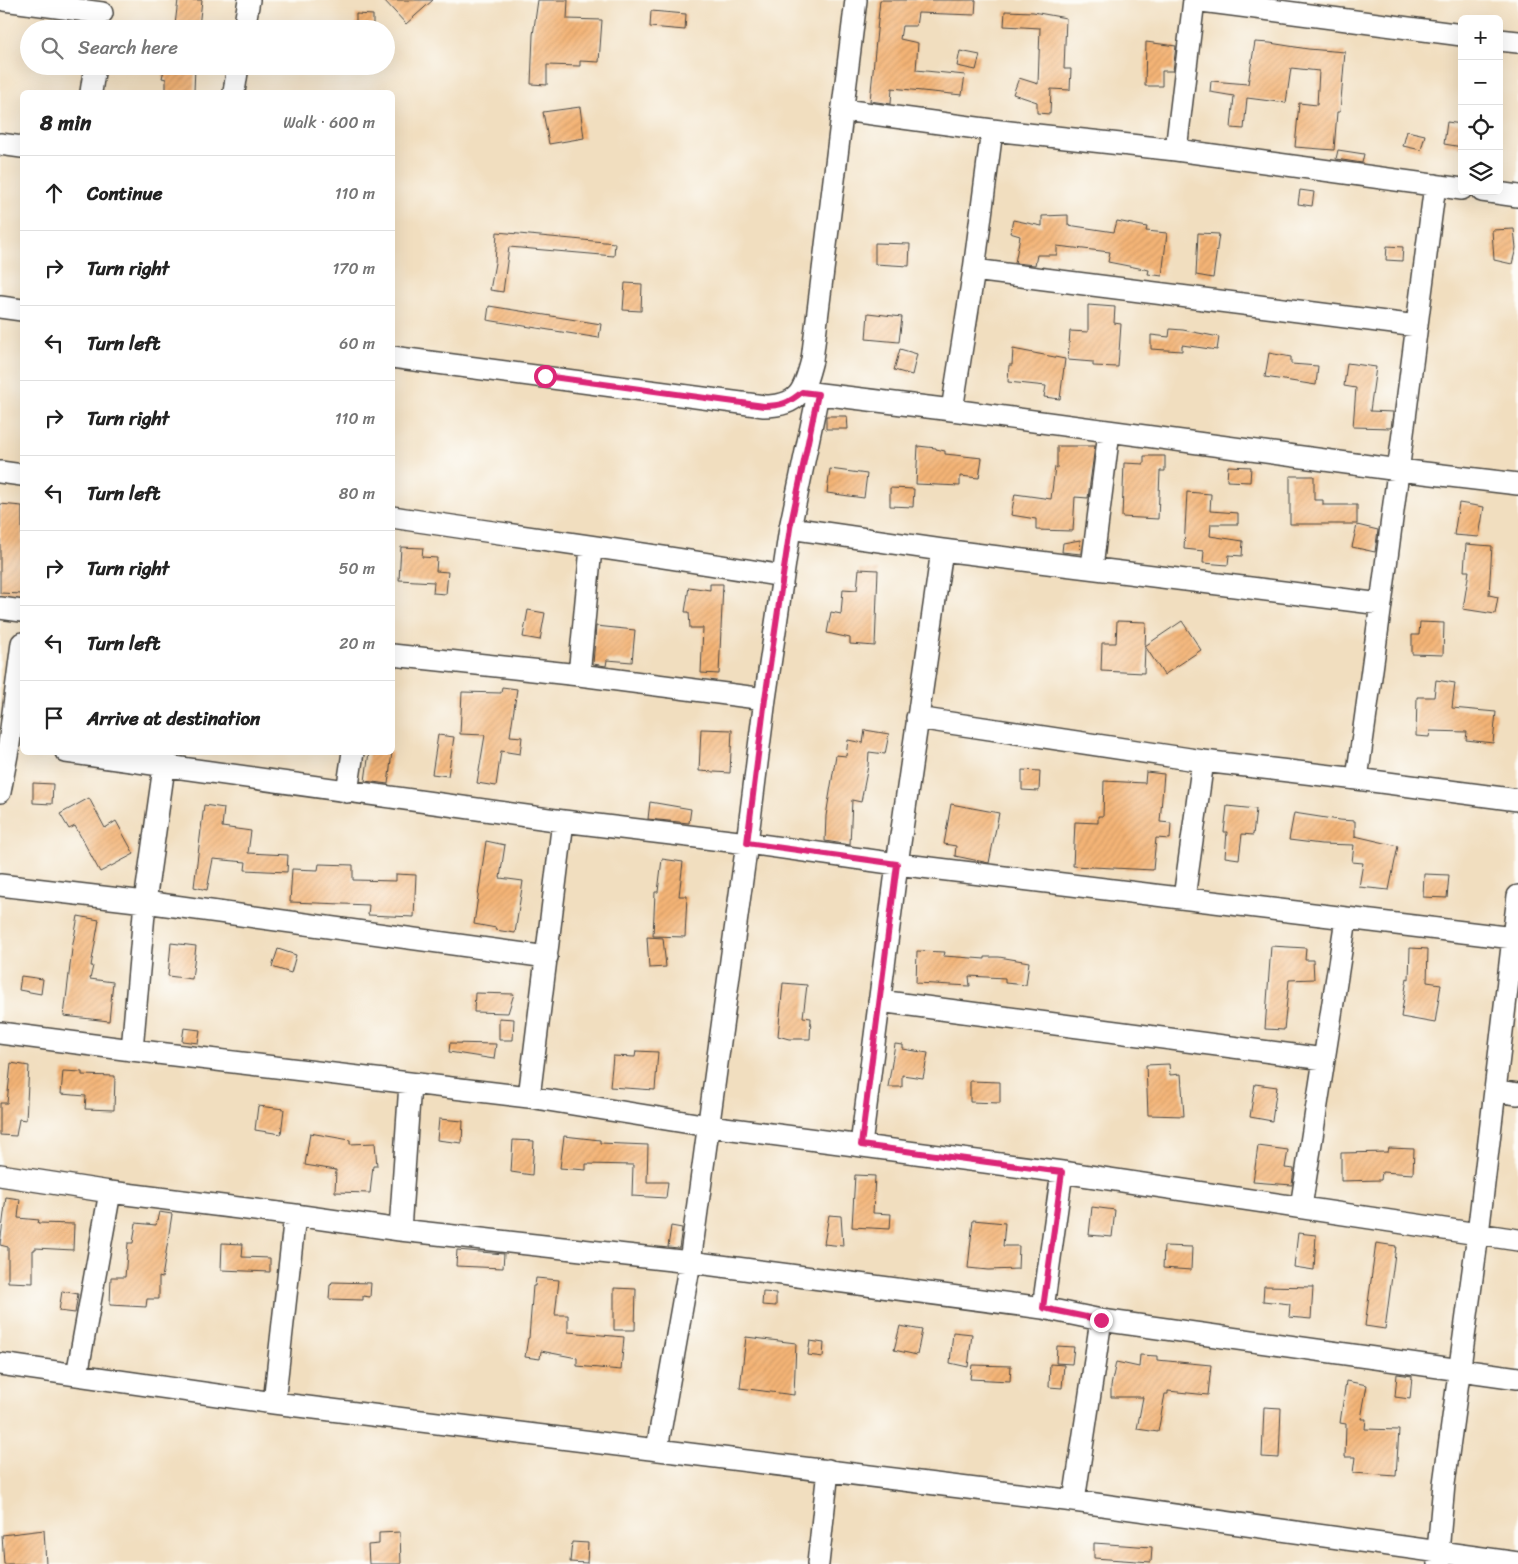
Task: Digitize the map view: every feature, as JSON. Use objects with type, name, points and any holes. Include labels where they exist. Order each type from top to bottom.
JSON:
[{"type":"street","points":[[4,0],[102,14]]},
{"type":"street","points":[[246,20],[249,0]]},
{"type":"street","points":[[657,1449],[690,1262],[765,699],[810,393],[812,360],[856,0]]},
{"type":"street","points":[[1176,150],[1194,0],[1301,7],[1458,34]]},
{"type":"street","points":[[1503,40],[1518,42]]},
{"type":"street","points":[[91,90],[94,75]]},
{"type":"street","points":[[234,90],[237,75]]},
{"type":"street","points":[[843,110],[992,130],[1176,150],[1458,188]]},
{"type":"street","points":[[952,410],[974,270],[992,130]]},
{"type":"street","points":[[0,144],[20,146]]},
{"type":"street","points":[[1357,779],[1399,470],[1434,185]]},
{"type":"street","points":[[1503,194],[1518,196]]},
{"type":"street","points":[[974,270],[1416,326]]},
{"type":"street","points":[[0,307],[20,310]]},
{"type":"street","points":[[395,357],[764,406],[778,406],[810,393],[1518,484]]},
{"type":"street","points":[[1092,567],[1109,432]]},
{"type":"street","points":[[0,472],[20,475]]},
{"type":"street","points":[[395,517],[591,548],[665,556],[782,576]]},
{"type":"street","points":[[790,528],[942,550],[1381,604]]},
{"type":"street","points":[[579,674],[591,548]]},
{"type":"street","points":[[861,1145],[897,864],[942,550]]},
{"type":"street","points":[[0,608],[20,611]]},
{"type":"street","points":[[395,654],[579,674],[765,699]]},
{"type":"street","points":[[0,792],[10,745],[20,660]]},
{"type":"street","points":[[917,718],[1203,761],[1518,800]]},
{"type":"street","points":[[108,755],[165,759],[347,792],[563,821],[747,843],[897,864],[1513,938]]},
{"type":"street","points":[[347,792],[353,755]]},
{"type":"street","points":[[132,1050],[145,902],[165,759]]},
{"type":"street","points":[[1184,898],[1203,761]]},
{"type":"street","points":[[529,1097],[563,821]]},
{"type":"street","points":[[0,885],[145,902],[546,957]]},
{"type":"street","points":[[1438,1558],[1444,1484],[1496,1091],[1518,896]]},
{"type":"street","points":[[1301,1207],[1346,919]]},
{"type":"street","points":[[879,1002],[1324,1059]]},
{"type":"street","points":[[0,1033],[529,1097],[709,1126],[1062,1172],[1518,1240]]},
{"type":"street","points":[[400,1230],[410,1084]]},
{"type":"street","points":[[1496,1091],[1518,1094]]},
{"type":"street","points":[[1043,1308],[1062,1172]]},
{"type":"street","points":[[0,1175],[110,1192],[400,1230],[690,1262],[1043,1308],[1101,1320],[1518,1378]]},
{"type":"street","points":[[77,1375],[110,1192]]},
{"type":"street","points":[[274,1403],[296,1215]]},
{"type":"street","points":[[1074,1501],[1101,1320]]},
{"type":"street","points":[[0,1364],[274,1403],[1074,1501],[1438,1558],[1518,1563]]},
{"type":"street","points":[[818,1564],[828,1470]]},
{"type":"building","points":[[178,0],[202,0],[200,20],[176,20]]},
{"type":"building","points":[[384,0],[433,0],[406,24]]},
{"type":"building","points":[[538,0],[568,0],[567,19],[602,20],[599,62],[580,61],[580,66],[547,65],[547,85],[531,84],[533,35]]},
{"type":"building","points":[[880,0],[976,0],[975,15],[918,13],[916,26],[902,26],[900,39],[918,43],[916,70],[965,75],[962,95],[892,88],[891,104],[870,101]]},
{"type":"building","points":[[651,11],[686,14],[685,30],[650,27]]},
{"type":"building","points":[[1005,11],[1033,12],[1066,18],[1064,69],[1071,69],[1070,90],[1051,89],[1050,114],[1037,113],[1037,102],[1013,94],[1019,78],[1038,84],[1040,28],[1004,26]]},
{"type":"building","points":[[356,14],[373,15],[373,20],[356,20]]},
{"type":"building","points":[[1146,42],[1176,46],[1173,71],[1162,71],[1162,86],[1145,86]]},
{"type":"building","points":[[1255,42],[1345,52],[1340,112],[1337,112],[1334,150],[1295,147],[1299,103],[1317,105],[1319,71],[1291,68],[1286,103],[1247,98],[1244,129],[1231,128],[1234,96],[1210,92],[1211,81],[1248,84]]},
{"type":"building","points":[[960,51],[980,55],[976,70],[957,66]]},
{"type":"building","points":[[163,75],[195,75],[194,90],[166,90],[166,79],[162,78]]},
{"type":"building","points":[[580,107],[584,138],[549,144],[543,112]]},
{"type":"building","points":[[1447,122],[1458,123],[1458,146],[1444,144]]},
{"type":"building","points":[[1407,131],[1425,135],[1421,150],[1403,146]]},
{"type":"building","points":[[1338,150],[1364,154],[1362,163],[1336,159]]},
{"type":"building","points":[[1300,190],[1314,192],[1312,206],[1298,204]]},
{"type":"building","points":[[1068,215],[1068,225],[1114,232],[1117,221],[1147,227],[1146,231],[1167,233],[1162,276],[1148,274],[1149,270],[1108,262],[1110,252],[1057,246],[1057,255],[1037,255],[1035,265],[1015,263],[1020,236],[1010,233],[1013,220],[1042,226],[1042,216]]},
{"type":"building","points":[[1514,229],[1516,248],[1512,264],[1494,260],[1492,230]]},
{"type":"building","points":[[497,232],[615,243],[614,256],[509,247],[503,292],[490,290],[495,263]]},
{"type":"building","points":[[1198,233],[1219,234],[1213,278],[1196,275]]},
{"type":"building","points":[[875,243],[910,244],[909,266],[875,264]]},
{"type":"building","points":[[1387,246],[1403,247],[1402,261],[1386,260]]},
{"type":"building","points":[[625,283],[642,284],[641,311],[623,310]]},
{"type":"building","points":[[1088,305],[1115,307],[1114,323],[1121,324],[1118,367],[1093,366],[1093,362],[1068,360],[1070,331],[1088,332]]},
{"type":"building","points":[[489,306],[601,324],[599,338],[487,320]]},
{"type":"building","points":[[868,313],[902,317],[899,342],[866,339]]},
{"type":"building","points":[[1170,329],[1219,337],[1217,350],[1182,345],[1182,351],[1151,349],[1151,335],[1169,337]]},
{"type":"building","points":[[900,349],[917,354],[912,375],[894,370]]},
{"type":"building","points":[[1013,349],[1065,359],[1060,399],[1044,397],[1046,386],[1008,382],[1009,365],[1012,365]]},
{"type":"building","points":[[1269,353],[1291,357],[1291,364],[1318,366],[1316,385],[1265,377]]},
{"type":"building","points":[[1347,363],[1376,367],[1370,411],[1393,412],[1391,428],[1353,427],[1356,388],[1344,386]]},
{"type":"building","points":[[826,416],[847,416],[848,429],[826,429]]},
{"type":"building","points":[[918,446],[936,448],[945,451],[945,454],[982,458],[979,478],[960,476],[960,486],[916,484]]},
{"type":"building","points":[[1057,446],[1095,446],[1088,498],[1075,497],[1073,531],[1036,530],[1036,519],[1011,515],[1015,494],[1051,499],[1055,467],[1057,468]]},
{"type":"building","points":[[1144,456],[1165,456],[1165,471],[1160,471],[1158,519],[1122,517],[1124,463],[1144,464]]},
{"type":"building","points":[[1228,466],[1251,467],[1250,482],[1227,481]]},
{"type":"building","points":[[830,469],[867,474],[864,498],[827,493]]},
{"type":"building","points":[[1290,476],[1314,476],[1314,500],[1323,500],[1323,505],[1357,505],[1357,524],[1290,524]]},
{"type":"building","points":[[890,488],[914,489],[913,507],[890,506]]},
{"type":"building","points":[[1187,492],[1211,494],[1210,511],[1238,513],[1238,524],[1211,524],[1210,536],[1243,541],[1242,556],[1229,555],[1228,565],[1203,563],[1204,551],[1184,549]]},
{"type":"building","points":[[1459,503],[1484,507],[1479,537],[1454,535]]},
{"type":"building","points":[[0,504],[20,506],[20,594],[0,593]]},
{"type":"building","points":[[1357,525],[1378,530],[1375,552],[1352,547]]},
{"type":"building","points":[[1080,540],[1081,554],[1062,552],[1063,543]]},
{"type":"building","points":[[1466,544],[1492,546],[1489,595],[1498,597],[1495,614],[1463,609],[1469,571],[1464,571]]},
{"type":"building","points":[[401,547],[423,548],[422,557],[437,558],[436,571],[448,572],[446,594],[433,593],[434,582],[399,580]]},
{"type":"building","points":[[859,569],[878,570],[875,646],[850,644],[850,638],[827,633],[831,612],[841,614],[843,589],[857,590]]},
{"type":"building","points":[[710,584],[723,584],[719,674],[701,673],[703,628],[690,628],[689,612],[685,612],[689,587],[710,590]]},
{"type":"building","points":[[528,610],[545,613],[540,640],[523,637]]},
{"type":"building","points":[[1117,621],[1146,622],[1144,673],[1101,671],[1102,643],[1116,643]]},
{"type":"building","points":[[1182,621],[1201,650],[1164,675],[1145,646]]},
{"type":"building","points":[[1420,622],[1444,623],[1443,655],[1412,654],[1412,635],[1419,635]]},
{"type":"building","points":[[596,626],[635,630],[632,662],[607,660],[606,666],[593,664]]},
{"type":"building","points":[[1436,680],[1455,683],[1452,708],[1496,712],[1493,743],[1466,740],[1467,732],[1430,731],[1429,737],[1416,736],[1417,697],[1434,697]]},
{"type":"building","points":[[502,687],[517,689],[510,736],[522,737],[520,754],[501,751],[496,786],[477,783],[485,735],[460,734],[462,692],[501,693]]},
{"type":"building","points":[[701,729],[732,730],[730,773],[699,771]]},
{"type":"building","points":[[865,730],[889,734],[885,754],[869,752],[861,802],[852,800],[850,845],[825,841],[826,816],[836,755],[846,756],[848,740],[863,743]]},
{"type":"building","points":[[438,735],[454,737],[448,776],[432,774]]},
{"type":"building","points":[[369,755],[392,755],[388,784],[365,781]]},
{"type":"building","points":[[1022,770],[1040,771],[1039,791],[1022,790]]},
{"type":"building","points":[[1146,772],[1164,774],[1160,822],[1171,823],[1170,839],[1156,838],[1153,870],[1073,866],[1075,822],[1098,823],[1098,816],[1103,816],[1104,781],[1145,783]]},
{"type":"building","points":[[33,783],[53,784],[52,804],[33,803]]},
{"type":"building","points":[[89,798],[105,828],[116,821],[134,854],[100,872],[75,826],[69,829],[60,814]]},
{"type":"building","points":[[650,802],[691,809],[689,823],[648,819]]},
{"type":"building","points":[[951,804],[999,813],[989,863],[955,856],[956,846],[944,844]]},
{"type":"building","points":[[204,805],[224,808],[222,827],[251,831],[248,853],[288,855],[287,872],[245,870],[246,862],[213,859],[207,890],[194,887]]},
{"type":"building","points":[[1227,806],[1256,809],[1253,835],[1242,834],[1239,859],[1225,857],[1227,832],[1224,832]]},
{"type":"building","points":[[1294,813],[1355,821],[1355,836],[1398,846],[1389,890],[1359,887],[1363,863],[1352,862],[1354,845],[1321,844],[1289,840]]},
{"type":"building","points":[[486,841],[505,845],[500,878],[523,881],[515,933],[474,924]]},
{"type":"building","points":[[662,859],[683,862],[679,896],[687,896],[685,937],[653,936],[655,892],[658,892]]},
{"type":"building","points":[[319,864],[353,865],[353,880],[396,881],[396,874],[416,875],[414,917],[368,915],[369,905],[290,902],[292,869],[318,870]]},
{"type":"building","points":[[1424,874],[1449,875],[1447,898],[1423,897]]},
{"type":"building","points":[[78,916],[99,920],[90,979],[113,982],[109,1021],[64,1016]]},
{"type":"building","points":[[647,937],[663,938],[666,967],[649,968]]},
{"type":"building","points":[[171,943],[196,946],[192,979],[168,976]]},
{"type":"building","points":[[1271,946],[1306,948],[1305,960],[1313,960],[1314,979],[1289,980],[1284,1030],[1265,1029]]},
{"type":"building","points":[[1410,948],[1428,949],[1427,982],[1441,984],[1435,1023],[1401,1017],[1407,978],[1409,979]]},
{"type":"building","points":[[278,949],[296,955],[291,973],[272,967]]},
{"type":"building","points":[[917,951],[945,952],[944,956],[985,959],[985,957],[999,957],[1029,962],[1026,985],[1005,983],[1005,978],[969,976],[970,986],[916,983]]},
{"type":"building","points":[[21,976],[43,979],[41,994],[19,990]]},
{"type":"building","points":[[783,983],[807,985],[803,1017],[811,1018],[810,1039],[789,1039],[778,1036]]},
{"type":"building","points":[[475,993],[514,994],[508,1013],[474,1012]]},
{"type":"building","points":[[499,1018],[514,1019],[513,1040],[499,1040]]},
{"type":"building","points":[[184,1028],[200,1030],[198,1043],[182,1041]]},
{"type":"building","points":[[450,1043],[496,1044],[494,1059],[449,1052]]},
{"type":"building","points":[[895,1044],[903,1045],[903,1049],[928,1053],[923,1078],[902,1075],[902,1087],[888,1087]]},
{"type":"building","points":[[636,1051],[658,1052],[655,1090],[610,1087],[613,1056],[635,1057]]},
{"type":"building","points":[[11,1063],[29,1066],[26,1120],[19,1119],[16,1136],[0,1135],[0,1103],[7,1103]]},
{"type":"building","points":[[1169,1064],[1170,1075],[1181,1074],[1184,1116],[1148,1115],[1146,1065]]},
{"type":"building","points":[[63,1071],[82,1072],[82,1075],[115,1076],[114,1110],[85,1109],[86,1096],[61,1094]]},
{"type":"building","points":[[970,1081],[1000,1082],[1000,1103],[970,1102]]},
{"type":"building","points":[[1255,1084],[1277,1087],[1272,1121],[1250,1117]]},
{"type":"building","points":[[258,1106],[284,1109],[281,1134],[255,1130]]},
{"type":"building","points":[[439,1119],[463,1121],[462,1143],[437,1140]]},
{"type":"building","points":[[310,1133],[350,1140],[350,1144],[375,1143],[377,1166],[373,1166],[370,1193],[335,1192],[336,1170],[305,1165]]},
{"type":"building","points":[[564,1136],[600,1140],[600,1143],[648,1145],[647,1182],[668,1182],[666,1198],[632,1196],[633,1165],[586,1164],[586,1170],[560,1168]]},
{"type":"building","points":[[513,1140],[534,1141],[532,1175],[511,1172]]},
{"type":"building","points":[[1258,1146],[1288,1150],[1285,1168],[1294,1169],[1292,1185],[1253,1182]]},
{"type":"building","points":[[1389,1148],[1414,1149],[1413,1174],[1382,1172],[1381,1180],[1341,1181],[1341,1153],[1388,1152]]},
{"type":"building","points":[[855,1175],[875,1176],[873,1213],[891,1214],[890,1229],[852,1227]]},
{"type":"building","points":[[6,1197],[20,1199],[18,1218],[39,1220],[38,1223],[74,1224],[73,1250],[35,1248],[33,1250],[33,1283],[8,1282],[8,1247],[0,1245]]},
{"type":"building","points":[[1092,1207],[1115,1210],[1112,1237],[1089,1235]]},
{"type":"building","points":[[159,1212],[172,1214],[162,1278],[159,1277],[159,1299],[147,1299],[146,1307],[110,1305],[111,1277],[125,1277],[128,1243],[133,1243],[136,1223],[156,1225]]},
{"type":"building","points":[[829,1215],[841,1216],[843,1246],[824,1244]]},
{"type":"building","points":[[973,1220],[1005,1223],[1003,1246],[1019,1246],[1018,1269],[988,1270],[968,1268]]},
{"type":"building","points":[[671,1226],[682,1228],[679,1248],[668,1247]]},
{"type":"building","points":[[1298,1233],[1316,1235],[1314,1270],[1294,1267]]},
{"type":"building","points":[[222,1243],[243,1244],[242,1257],[270,1258],[270,1272],[221,1270]]},
{"type":"building","points":[[1376,1243],[1396,1246],[1385,1329],[1365,1326]]},
{"type":"building","points":[[1164,1246],[1192,1247],[1191,1270],[1163,1268]]},
{"type":"building","points":[[457,1250],[504,1254],[503,1268],[456,1266]]},
{"type":"building","points":[[536,1278],[559,1280],[555,1315],[568,1315],[568,1332],[624,1337],[621,1370],[577,1366],[577,1358],[541,1351],[540,1359],[525,1357],[529,1338],[533,1286],[535,1286]]},
{"type":"building","points":[[332,1282],[371,1283],[370,1297],[363,1296],[363,1300],[329,1299]]},
{"type":"building","points":[[1264,1286],[1313,1287],[1311,1319],[1289,1317],[1290,1304],[1263,1301]]},
{"type":"building","points":[[614,1288],[636,1289],[635,1330],[614,1330]]},
{"type":"building","points":[[62,1291],[78,1294],[75,1313],[59,1311]]},
{"type":"building","points":[[763,1292],[776,1293],[776,1306],[762,1305]]},
{"type":"building","points":[[900,1326],[922,1330],[917,1355],[894,1350]]},
{"type":"building","points":[[953,1332],[972,1334],[968,1367],[950,1363]]},
{"type":"building","points":[[746,1337],[796,1343],[794,1395],[740,1388]]},
{"type":"building","points":[[810,1341],[824,1343],[823,1357],[808,1355]]},
{"type":"building","points":[[1057,1346],[1074,1347],[1072,1364],[1056,1363]]},
{"type":"building","points":[[1140,1355],[1157,1356],[1157,1360],[1211,1365],[1208,1395],[1168,1391],[1168,1394],[1165,1394],[1158,1432],[1137,1429],[1143,1397],[1111,1397],[1111,1386],[1116,1362],[1139,1367]]},
{"type":"building","points":[[1050,1364],[1064,1365],[1062,1388],[1049,1387]]},
{"type":"building","points":[[972,1365],[1011,1366],[1010,1381],[970,1379]]},
{"type":"building","points":[[1397,1374],[1412,1376],[1410,1399],[1395,1397]]},
{"type":"building","points":[[1346,1381],[1367,1385],[1361,1419],[1366,1419],[1365,1429],[1399,1430],[1396,1476],[1353,1473],[1355,1457],[1345,1457],[1346,1424],[1340,1423]]},
{"type":"building","points":[[1264,1407],[1281,1408],[1279,1458],[1262,1457]]},
{"type":"building","points":[[44,1530],[46,1564],[4,1564],[2,1535]]},
{"type":"building","points":[[400,1532],[401,1564],[369,1564],[368,1545],[379,1544],[379,1533]]},
{"type":"building","points":[[572,1542],[588,1543],[587,1563],[570,1562]]},
{"type":"building","points":[[1094,1543],[1152,1547],[1151,1562],[1094,1558]]},
{"type":"route","points":[[545,376],[764,406],[778,406],[793,400],[802,392],[818,394],[790,528],[765,699],[747,843],[897,864],[861,1145],[1062,1172],[1043,1308],[1101,1320]]}]
